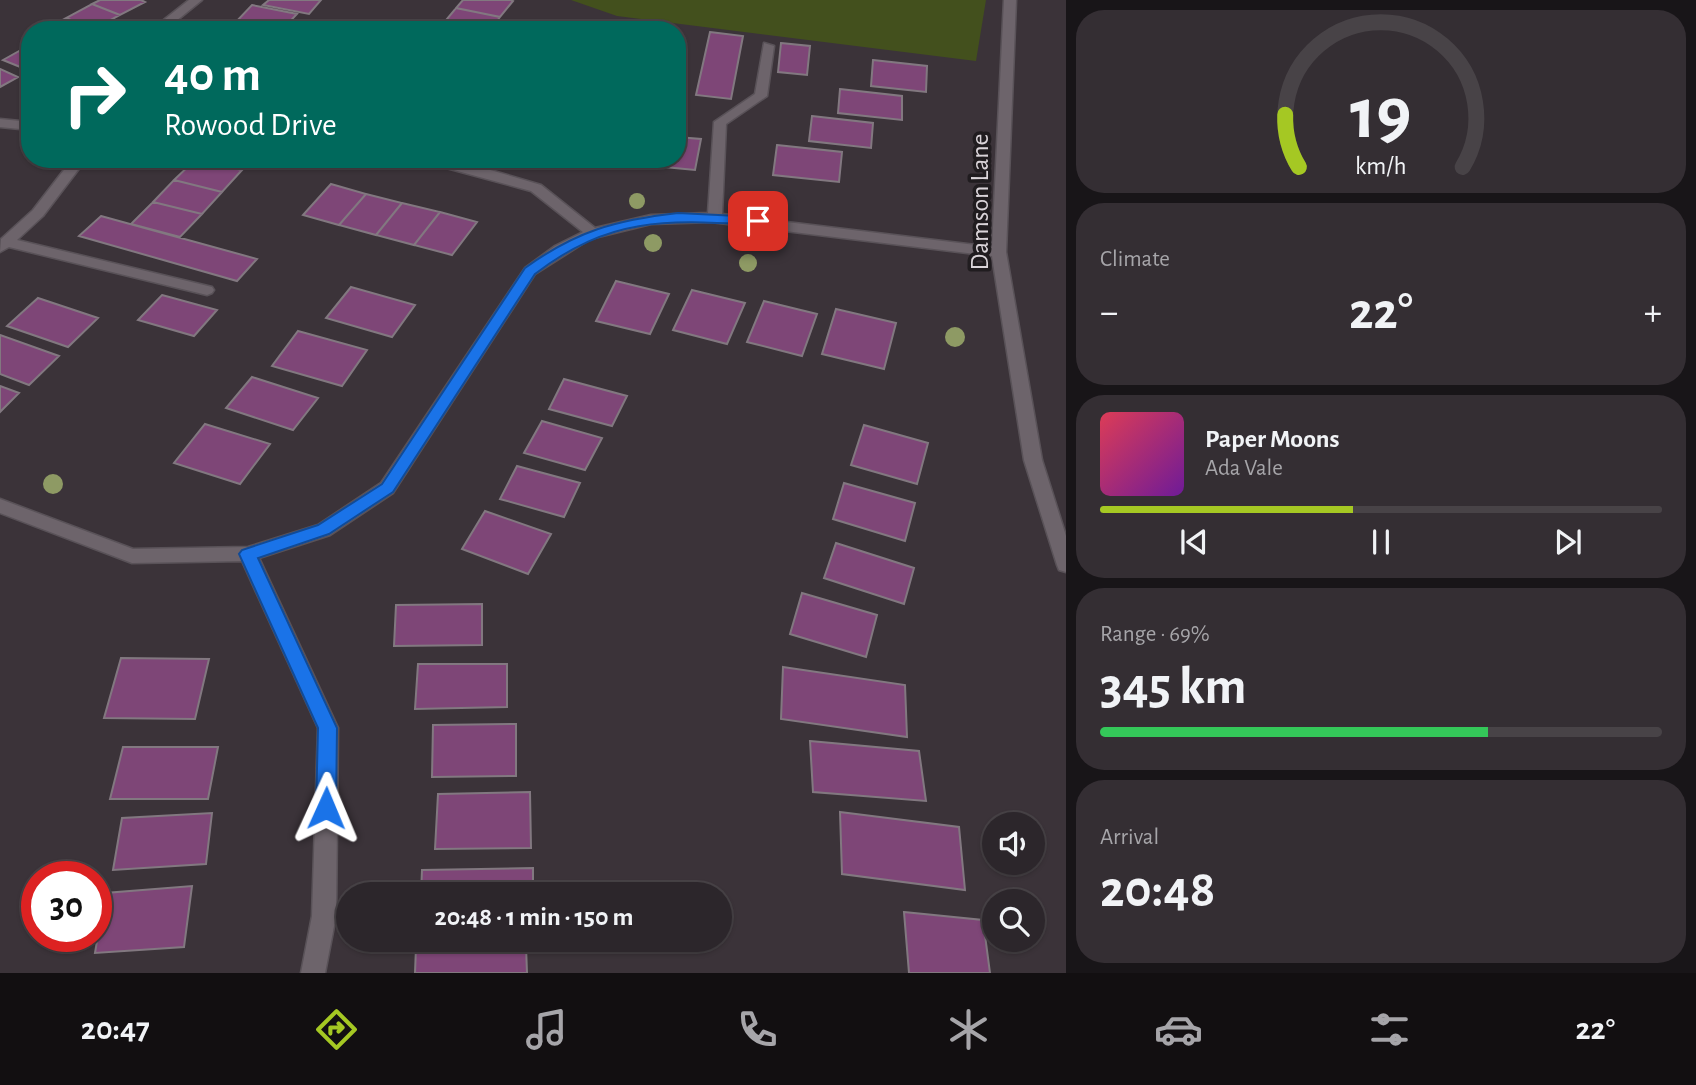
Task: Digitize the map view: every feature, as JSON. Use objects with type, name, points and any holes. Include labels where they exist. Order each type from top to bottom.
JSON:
[{"type":"street","points":[[169,21],[196,0]]},
{"type":"street","name":"Damson Lane","points":[[1010,0],[999,252],[1034,460],[1066,565]]},
{"type":"street","points":[[715,218],[720,122],[761,96],[768,46]]},
{"type":"street","points":[[0,123],[21,125]]},
{"type":"street","points":[[3,245],[38,213],[72,168]]},
{"type":"street","points":[[462,168],[536,188],[593,233]]},
{"type":"street","points":[[0,506],[132,556],[248,554],[324,530],[387,488],[530,271],[559,249],[593,233],[637,222],[678,217],[715,218],[999,252]]},
{"type":"street","points":[[3,245],[207,290]]},
{"type":"street","points":[[248,554],[328,728],[324,915],[313,973]]},
{"type":"green space","points":[[571,0],[986,0],[976,61],[686,25],[686,21],[657,21],[617,16]]},
{"type":"building","points":[[100,0],[145,2],[120,15],[92,4]]},
{"type":"building","points":[[269,0],[321,0],[309,14],[263,5]]},
{"type":"building","points":[[463,0],[513,1],[500,17],[456,8]]},
{"type":"building","points":[[92,4],[120,15],[109,21],[74,21],[66,18]]},
{"type":"building","points":[[252,5],[297,14],[290,21],[237,21]]},
{"type":"building","points":[[456,8],[500,17],[497,21],[445,21]]},
{"type":"building","points":[[710,32],[743,36],[731,99],[696,95]]},
{"type":"building","points":[[781,43],[810,46],[807,75],[778,72]]},
{"type":"building","points":[[21,50],[21,67],[3,60]]},
{"type":"building","points":[[873,60],[927,66],[926,92],[871,86]]},
{"type":"building","points":[[0,69],[18,77],[0,87]]},
{"type":"building","points":[[840,89],[902,96],[902,120],[838,113]]},
{"type":"building","points":[[812,116],[873,123],[871,148],[809,141]]},
{"type":"building","points":[[686,138],[701,139],[695,170],[674,168],[686,168]]},
{"type":"building","points":[[777,145],[842,152],[839,182],[773,175]]},
{"type":"building","points":[[187,168],[242,170],[222,192],[174,180]]},
{"type":"building","points":[[174,180],[222,192],[202,214],[153,202]]},
{"type":"building","points":[[331,184],[366,194],[339,225],[303,215]]},
{"type":"building","points":[[366,194],[402,203],[376,235],[339,225]]},
{"type":"building","points":[[153,202],[202,214],[180,237],[131,224]]},
{"type":"building","points":[[402,203],[440,212],[414,245],[376,235]]},
{"type":"building","points":[[440,212],[477,222],[452,255],[414,245]]},
{"type":"building","points":[[101,216],[257,259],[237,281],[79,236]]},
{"type":"building","points":[[616,281],[669,294],[650,334],[596,321]]},
{"type":"building","points":[[351,287],[415,305],[392,337],[326,318]]},
{"type":"building","points":[[692,290],[745,303],[727,344],[673,330]]},
{"type":"building","points":[[162,295],[217,310],[194,336],[138,320]]},
{"type":"building","points":[[38,298],[98,318],[68,347],[7,326]]},
{"type":"building","points":[[764,301],[817,314],[802,356],[747,342]]},
{"type":"building","points":[[836,309],[896,323],[884,369],[822,354]]},
{"type":"building","points":[[298,331],[367,350],[342,386],[272,366]]},
{"type":"building","points":[[0,335],[59,356],[29,385],[0,374]]},
{"type":"building","points":[[252,377],[318,398],[293,430],[226,408]]},
{"type":"building","points":[[564,379],[627,396],[612,426],[549,409]]},
{"type":"building","points":[[0,386],[19,393],[0,412]]},
{"type":"building","points":[[542,421],[602,438],[585,470],[524,453]]},
{"type":"building","points":[[205,424],[270,444],[240,484],[174,463]]},
{"type":"building","points":[[864,425],[928,443],[917,484],[851,465]]},
{"type":"building","points":[[517,466],[580,483],[564,517],[500,499]]},
{"type":"building","points":[[844,483],[915,503],[905,541],[833,519]]},
{"type":"building","points":[[485,511],[551,534],[528,574],[462,549]]},
{"type":"building","points":[[836,543],[914,568],[904,604],[824,578]]},
{"type":"building","points":[[802,593],[877,615],[866,657],[790,634]]},
{"type":"building","points":[[482,604],[482,645],[394,646],[396,605]]},
{"type":"building","points":[[121,658],[209,659],[195,719],[104,718]]},
{"type":"building","points":[[418,664],[507,664],[507,707],[415,709]]},
{"type":"building","points":[[783,667],[905,685],[907,737],[781,719]]},
{"type":"building","points":[[516,724],[516,776],[432,777],[433,725]]},
{"type":"building","points":[[810,741],[919,751],[926,801],[813,792]]},
{"type":"building","points":[[123,747],[218,747],[208,799],[110,799]]},
{"type":"building","points":[[530,792],[531,848],[435,849],[438,794]]},
{"type":"building","points":[[840,812],[959,827],[965,890],[842,874]]},
{"type":"building","points":[[212,813],[206,864],[113,870],[122,818]]},
{"type":"building","points":[[533,868],[533,882],[422,882],[422,870]]},
{"type":"building","points":[[192,886],[184,947],[112,952],[112,892]]},
{"type":"building","points":[[904,912],[982,920],[982,952],[987,952],[990,973],[909,973]]},
{"type":"building","points":[[416,952],[526,952],[527,973],[415,973]]},
{"type":"route","points":[[326,808],[328,728],[248,554],[324,530],[387,488],[530,271],[559,249],[593,233],[637,222],[678,217],[758,221]]}]
